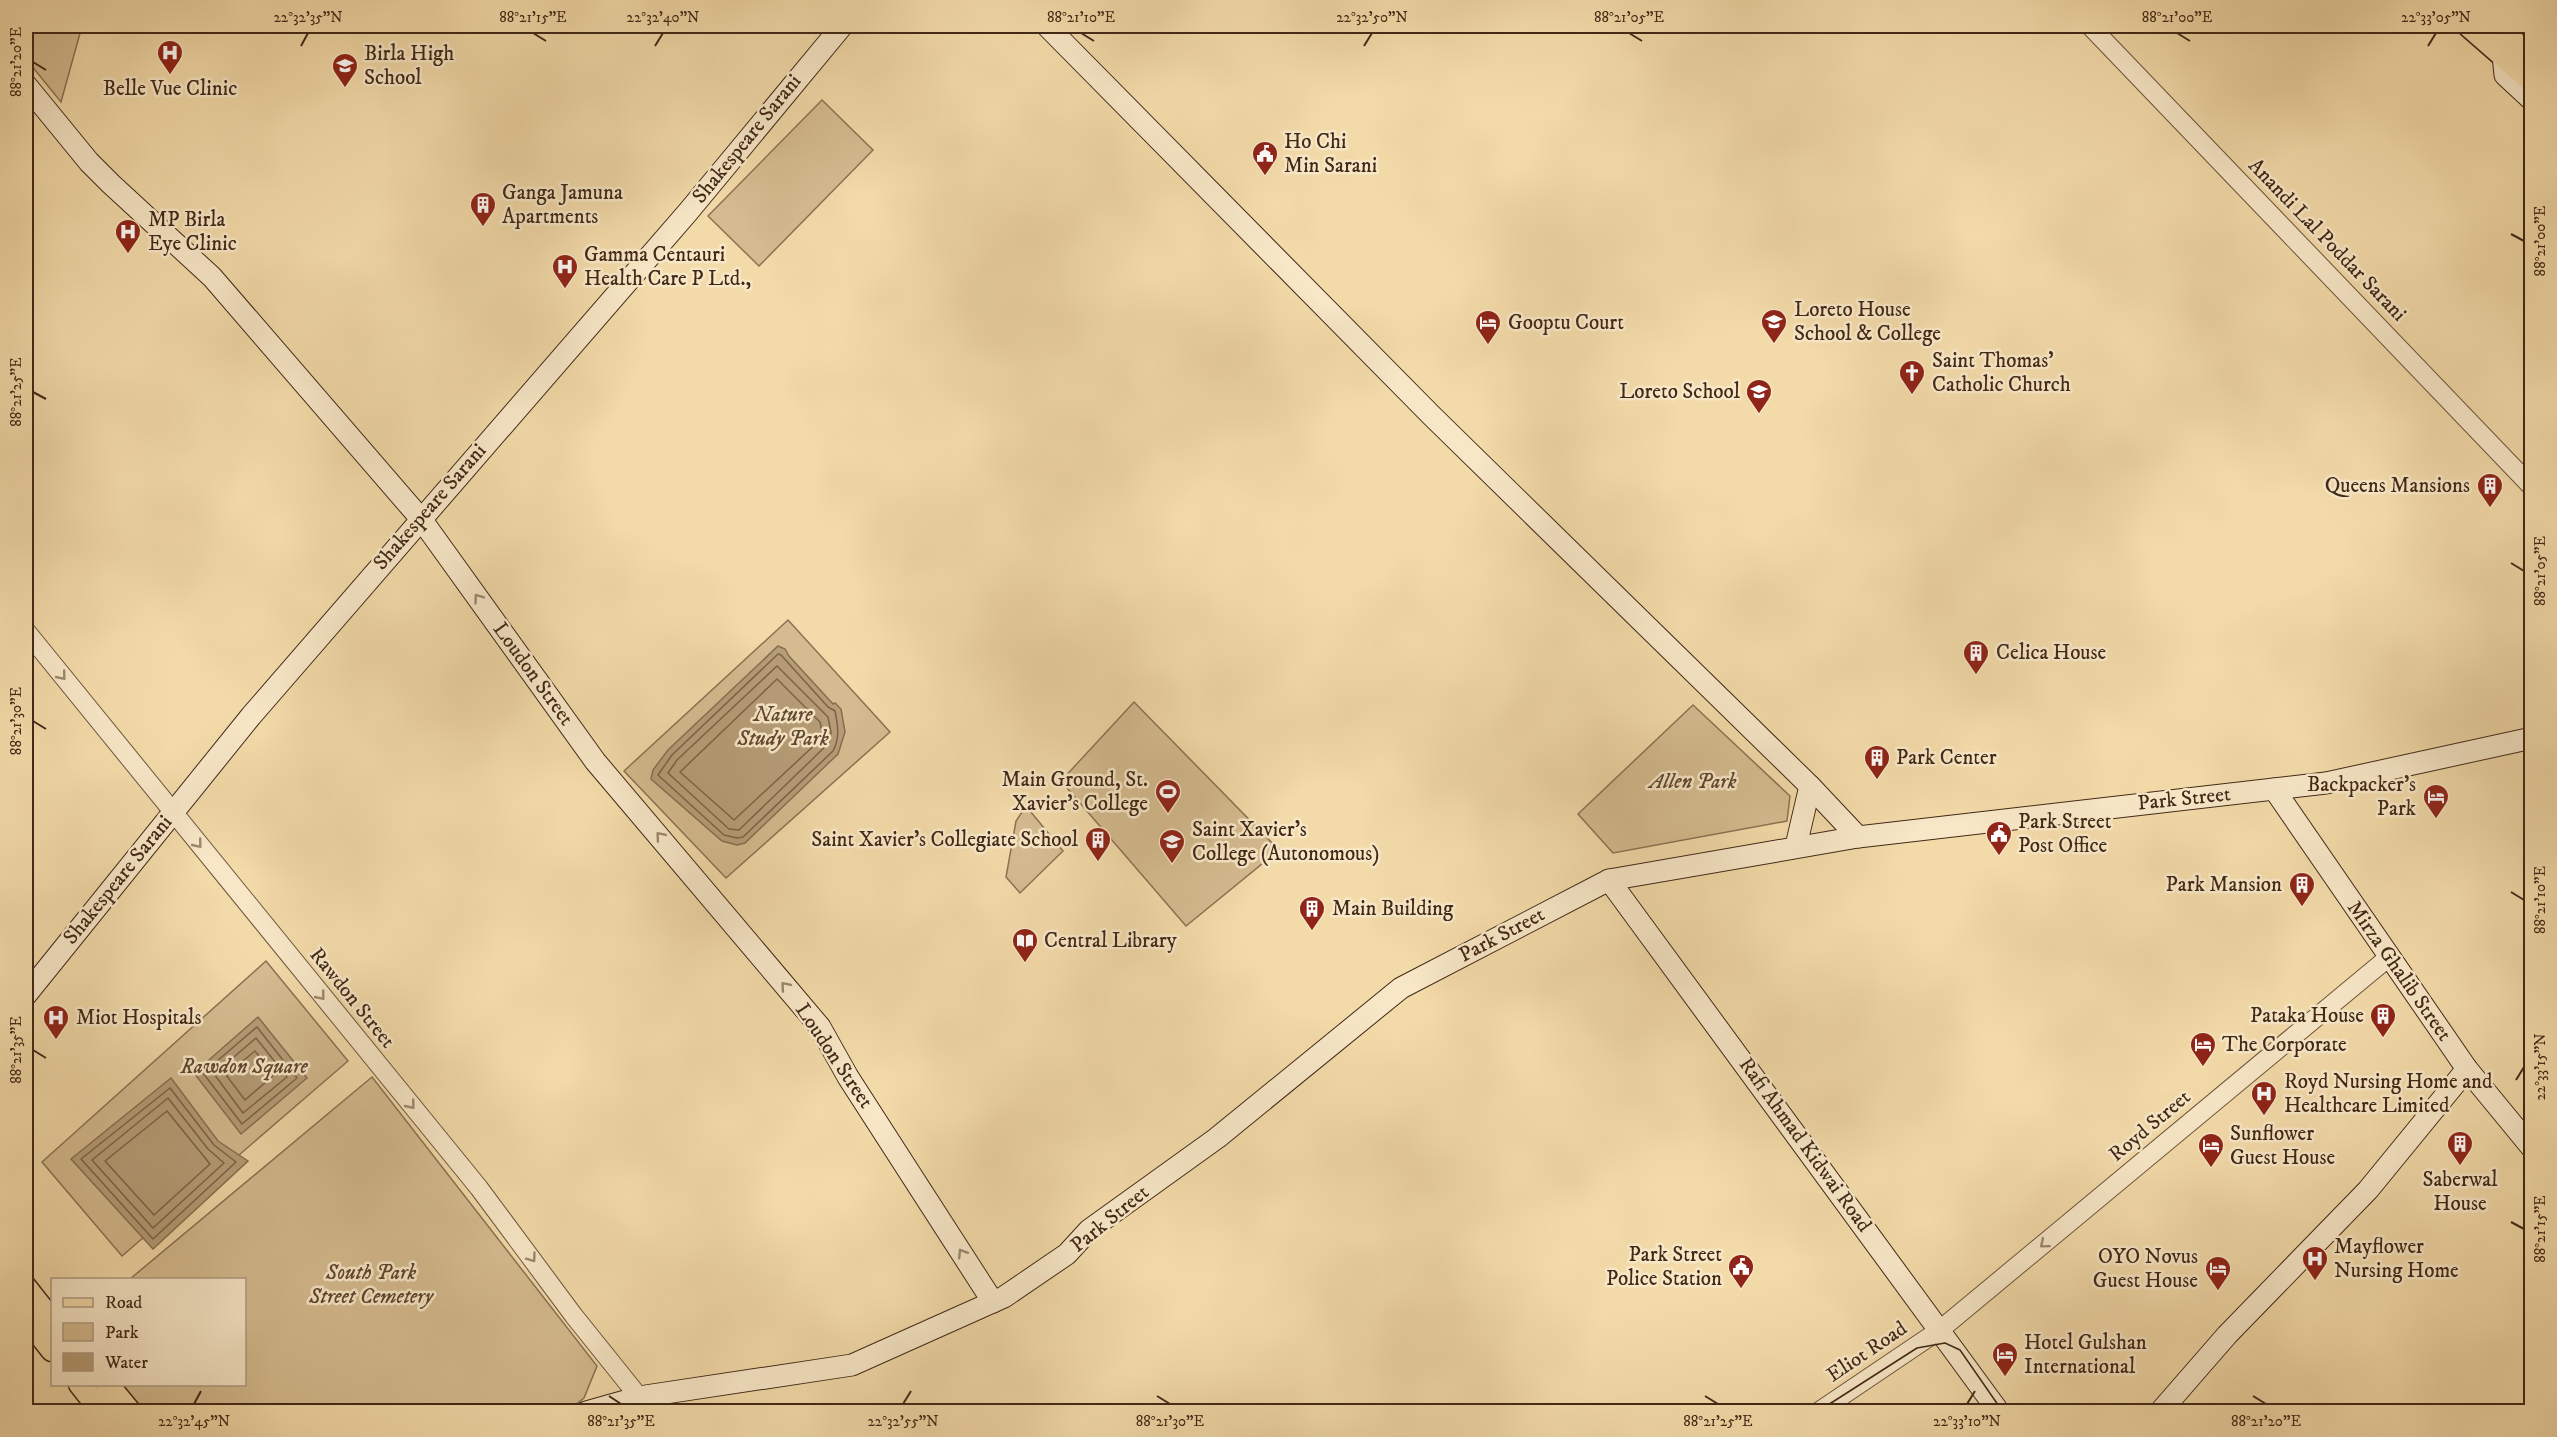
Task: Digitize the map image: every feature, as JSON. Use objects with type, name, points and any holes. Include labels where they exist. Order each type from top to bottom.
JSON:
[{"type":"main road","name":"Shakespeare Sarani","points":[[26,995],[250,716],[688,212],[842,26]]},
{"type":"main road","points":[[1047,26],[1431,415],[1810,786],[1858,837]]},
{"type":"main road","points":[[2469,26],[2521,50]]},
{"type":"main road","points":[[2496,26],[2521,50],[2532,81]]},
{"type":"main road","points":[[2521,50],[2505,75],[2532,100]]},
{"type":"main road","name":"Loudon Street","points":[[26,85],[103,176],[212,276],[421,519],[595,760],[820,1027],[848,1077],[993,1302]]},
{"type":"main road","name":"Park Street","points":[[586,1412],[639,1397],[852,1365],[1004,1298],[1067,1254],[1089,1230],[1217,1138],[1401,988],[1609,880],[1858,837],[2326,783],[2532,738]]},
{"type":"main road","points":[[1796,846],[1810,786]]},
{"type":"main road","name":"Mirza Ghalib Street","points":[[2274,789],[2467,1069],[2532,1148]]},
{"type":"main road","name":"Rafi Ahmad Kidwai Road","points":[[1609,880],[1941,1329],[1999,1412]]},
{"type":"main road","points":[[2160,1412],[2227,1335],[2368,1190],[2467,1069]]},
{"type":"main road","points":[[26,1288],[51,1320]]},
{"type":"main road","points":[[26,1317],[51,1349]]},
{"type":"main road","points":[[82,1386],[102,1412]]},
{"type":"main road","points":[[109,1386],[130,1412]]},
{"type":"street","name":"Anandi Lal Poddar Sarani","points":[[2090,26],[2532,487]]},
{"type":"street","name":"Rawdon Street","points":[[26,631],[479,1188],[574,1316],[639,1397]]},
{"type":"street","name":"Royd Street","points":[[1941,1329],[2389,957]]},
{"type":"street","name":"Eliot Road","points":[[1818,1412],[1941,1329]]},
{"type":"green space","points":[[26,26],[82,26],[61,102],[26,59]]},
{"type":"green space","points":[[822,100],[873,150],[759,266],[708,216]]},
{"type":"green space","name":"Nature Study Park","points":[[788,620],[890,732],[726,878],[624,771]]},
{"type":"green space","name":"Main Ground, St. Xavier's College","points":[[1134,702],[1279,850],[1186,926],[1061,781]]},
{"type":"green space","name":"Allen Park","points":[[1693,705],[1790,796],[1787,821],[1613,853],[1578,814]]},
{"type":"green space","points":[[1026,806],[1063,851],[1020,893],[1006,877],[1016,821]]},
{"type":"green space","name":"Rawdon Square","points":[[266,961],[348,1061],[122,1256],[42,1162]]},
{"type":"green space","name":"South Park Street Cemetery","points":[[372,1077],[597,1366],[584,1398],[566,1412],[118,1411],[97,1386],[246,1386],[246,1278],[131,1278]]},
{"type":"water","name":"Nature Study Park","points":[[778,646],[785,649],[833,704],[835,703],[841,709],[845,732],[838,754],[745,843],[737,845],[722,841],[651,779],[653,770],[668,750]]},
{"type":"water","points":[[258,1017],[307,1078],[241,1134],[194,1073]]},
{"type":"water","points":[[171,1078],[218,1141],[248,1161],[153,1249],[71,1159]]},
{"type":"tram line","points":[[1817,1412],[1917,1348],[1945,1343],[1960,1350],[2003,1412]]},
{"type":"place","name":"Belle Vue Clinic","points":[[170,76]]},
{"type":"place","name":"Birla High School","points":[[345,89]]},
{"type":"place","name":"Ho Chi Min Sarani","points":[[1265,177]]},
{"type":"place","name":"Ganga Jamuna Apartments","points":[[483,228]]},
{"type":"place","name":"MP Birla Eye Clinic","points":[[128,255]]},
{"type":"place","name":"Gamma Centauri Health Care P Ltd.,","points":[[565,290]]},
{"type":"place","name":"Loreto House School & College","points":[[1774,345]]},
{"type":"place","name":"Gooptu Court","points":[[1488,346]]},
{"type":"place","name":"Saint Thomas' Catholic Church","points":[[1912,396]]},
{"type":"place","name":"Loreto School","points":[[1759,415]]},
{"type":"place","name":"Queens Mansions","points":[[2490,509]]},
{"type":"place","name":"Celica House","points":[[1976,676]]},
{"type":"place","name":"Park Center","points":[[1877,781]]},
{"type":"place","name":"Main Ground, St. Xavier's College","points":[[1168,815]]},
{"type":"place","name":"Backpacker's Park","points":[[2436,820]]},
{"type":"place","name":"Park Street Post Office","points":[[1999,857]]},
{"type":"place","name":"Saint Xavier's Collegiate School","points":[[1098,863]]},
{"type":"place","name":"Saint Xavier's College (Autonomous)","points":[[1172,865]]},
{"type":"place","name":"Park Mansion","points":[[2302,908]]},
{"type":"place","name":"Main Building","points":[[1312,932]]},
{"type":"place","name":"Central Library","points":[[1025,964]]},
{"type":"place","name":"Pataka House","points":[[2383,1039]]},
{"type":"place","name":"Miot Hospitals","points":[[56,1041]]},
{"type":"place","name":"The Corporate","points":[[2203,1068]]},
{"type":"place","name":"Royd Nursing Home and Healthcare Limited","points":[[2264,1117]]},
{"type":"place","name":"Saberwal House","points":[[2460,1167]]},
{"type":"place","name":"Sunflower Guest House","points":[[2211,1169]]},
{"type":"place","name":"Mayflower Nursing Home","points":[[2315,1282]]},
{"type":"place","name":"Park Street Police Station","points":[[1741,1290]]},
{"type":"place","name":"OYO Novus Guest House","points":[[2218,1292]]},
{"type":"place","name":"Hotel Gulshan International","points":[[2005,1378]]}]
